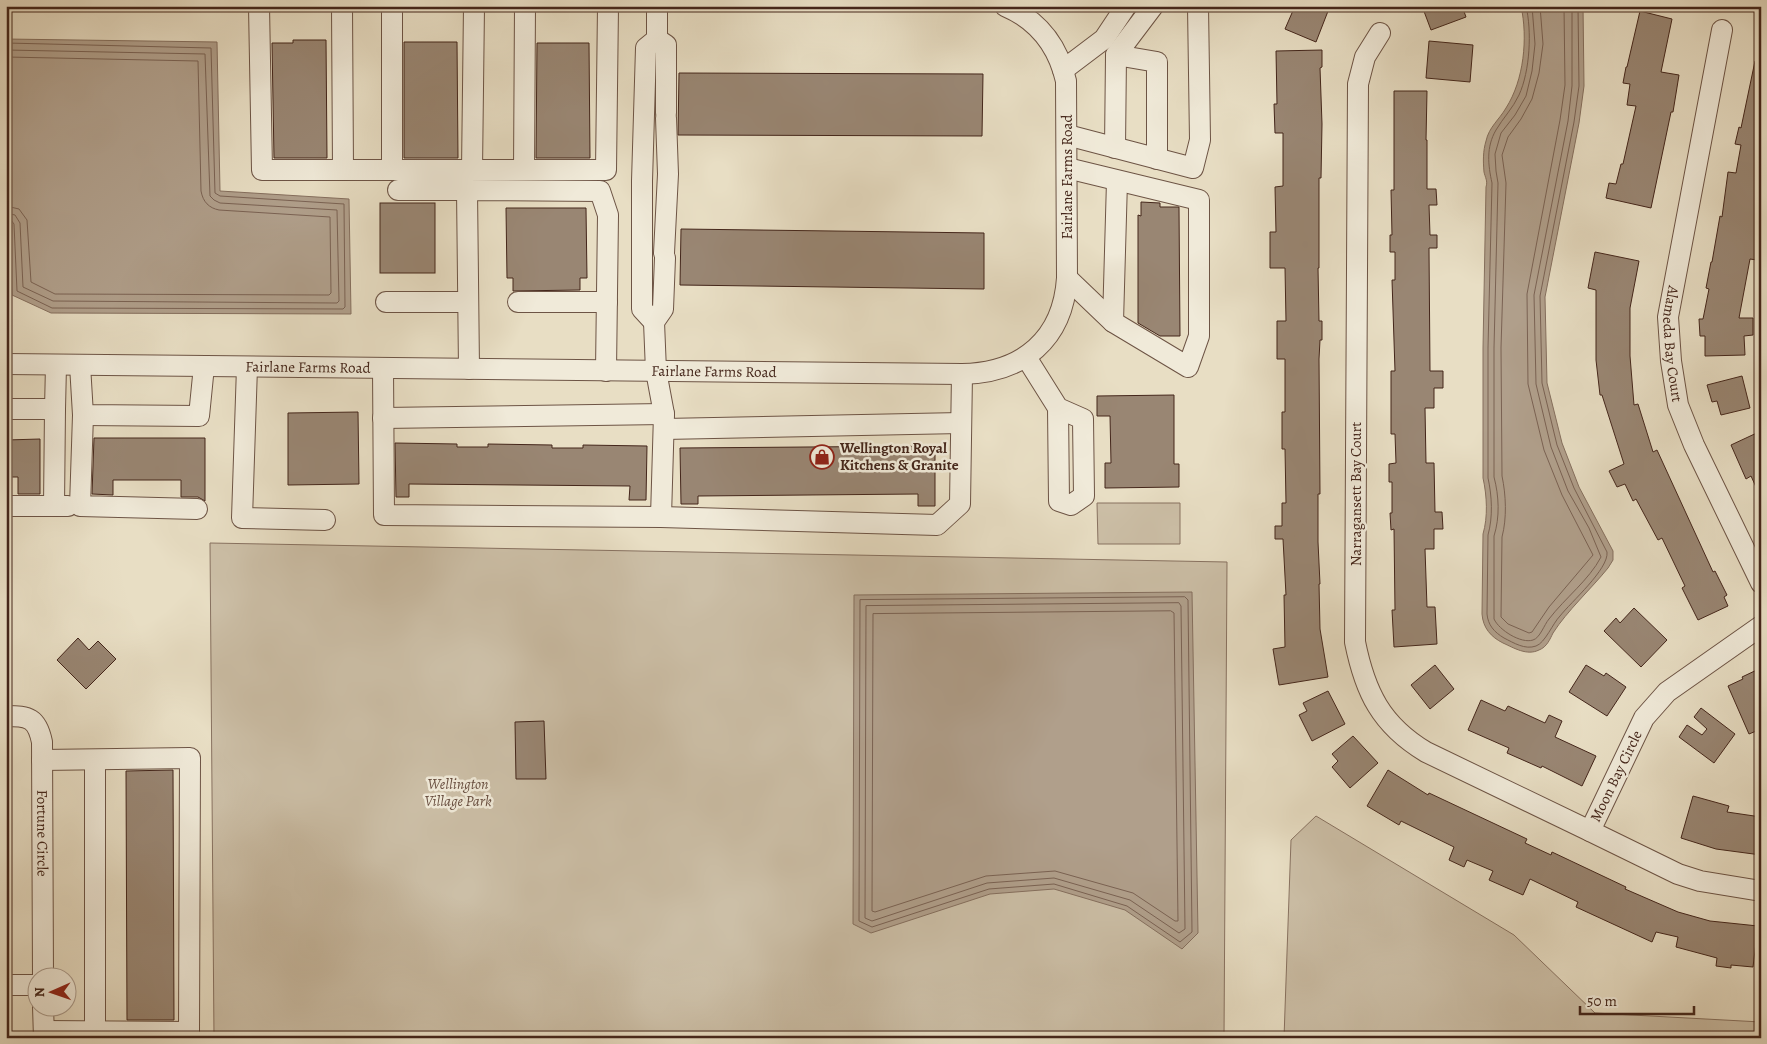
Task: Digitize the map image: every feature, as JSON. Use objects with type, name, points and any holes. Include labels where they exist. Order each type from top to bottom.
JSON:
[{"type":"street","points":[[259,6],[262,170],[606,170],[608,6]]},
{"type":"street","points":[[342,6],[342,170]]},
{"type":"street","points":[[392,6],[392,170]]},
{"type":"street","points":[[472,170],[474,6]]},
{"type":"street","points":[[524,170],[525,6]]},
{"type":"street","points":[[657,6],[657,39]]},
{"type":"street","name":"Fairlane Farms Road","points":[[6,364],[962,374],[994,372],[1026,357],[1043,341],[1056,322],[1064,300],[1067,278],[1067,92],[1063,70],[1054,48],[1040,30],[1005,6]]},
{"type":"street","points":[[1063,70],[1104,39],[1126,6]]},
{"type":"street","points":[[1115,148],[1116,55],[1153,6]]},
{"type":"street","points":[[1067,135],[1193,168],[1200,140],[1198,6]]},
{"type":"street","name":"Alameda Bay Court","points":[[1722,30],[1668,317],[1671,362],[1678,404],[1694,445],[1761,583]]},
{"type":"street","name":"Narragansett Bay Court","points":[[1380,33],[1366,57],[1358,84],[1355,642],[1361,669],[1369,692],[1379,711],[1408,741],[1426,752],[1590,831]]},
{"type":"street","points":[[657,39],[666,45],[668,174],[663,309],[654,322],[656,371],[664,421],[662,517]]},
{"type":"street","points":[[654,322],[642,309],[642,181],[646,48],[657,39]]},
{"type":"street","points":[[1116,55],[1157,62],[1157,159]]},
{"type":"street","points":[[1067,168],[1199,200],[1199,336],[1188,367],[1113,322],[1067,278]]},
{"type":"street","points":[[1113,322],[1117,181]]},
{"type":"street","points":[[398,190],[600,191],[608,215],[606,370]]},
{"type":"street","points":[[467,190],[469,369]]},
{"type":"street","points":[[386,302],[468,302]]},
{"type":"street","points":[[518,302],[607,302]]},
{"type":"street","points":[[1026,357],[1058,408]]},
{"type":"street","points":[[54,506],[56,364]]},
{"type":"street","points":[[80,365],[83,415],[80,506]]},
{"type":"street","points":[[83,415],[199,416],[204,366]]},
{"type":"street","points":[[247,367],[242,518],[325,520]]},
{"type":"street","points":[[383,368],[384,514],[662,517],[937,525],[960,504],[962,374]]},
{"type":"street","points":[[6,410],[55,410]]},
{"type":"street","points":[[383,418],[962,423]]},
{"type":"street","points":[[6,506],[197,509]]},
{"type":"street","name":"Moon Bay Circle","points":[[1761,626],[1667,692],[1644,718],[1590,831],[1678,874],[1700,881],[1761,891]]},
{"type":"street","name":"Fortune Circle","points":[[6,716],[24,716],[34,722],[40,731],[42,742],[43,966]]},
{"type":"street","points":[[42,760],[190,758],[189,1032],[95,1031],[44,1034],[43,1016]]},
{"type":"street","points":[[95,1031],[96,760]]},
{"type":"street","points":[[6,985],[28,985]]},
{"type":"green space","points":[[1097,503],[1180,503],[1180,544],[1098,544]]},
{"type":"green space","name":"Wellington Village Park","points":[[210,543],[1227,562],[1224,1038],[214,1038]]},
{"type":"green space","points":[[1316,816],[1514,935],[1595,1013],[1761,1022],[1761,1038],[1284,1038],[1291,840]]},
{"type":"water","points":[[1521,6],[1583,6],[1584,86],[1579,123],[1545,297],[1547,383],[1562,443],[1579,487],[1613,551],[1613,560],[1608,568],[1565,617],[1546,645],[1534,652],[1516,649],[1495,638],[1488,632],[1482,614],[1483,534],[1486,521],[1483,478],[1483,348],[1487,183],[1484,172],[1484,156],[1487,136],[1512,97],[1521,72],[1524,31]]},
{"type":"water","points":[[6,39],[217,42],[220,191],[349,199],[351,314],[51,313],[12,295],[6,180]]},
{"type":"water","points":[[1192,592],[1198,933],[1182,949],[1125,910],[1054,889],[990,894],[871,933],[853,924],[854,595]]},
{"type":"building","points":[[1295,6],[1330,6],[1316,42],[1285,29]]},
{"type":"building","points":[[1422,6],[1462,6],[1466,17],[1431,30]]},
{"type":"building","points":[[1640,11],[1672,19],[1661,72],[1679,75],[1673,112],[1671,112],[1651,208],[1606,198],[1609,183],[1616,184],[1621,164],[1623,164],[1636,106],[1627,105],[1630,84],[1623,83]]},
{"type":"building","points":[[293,40],[326,40],[327,158],[274,158],[272,43],[293,43]]},
{"type":"building","points":[[1429,41],[1473,45],[1470,82],[1426,78]]},
{"type":"building","points":[[404,42],[457,42],[458,158],[404,158]]},
{"type":"building","points":[[537,43],[589,43],[590,158],[536,158]]},
{"type":"building","points":[[1322,50],[1322,67],[1320,68],[1322,124],[1318,268],[1319,321],[1322,321],[1322,340],[1320,340],[1319,359],[1320,494],[1318,494],[1318,542],[1320,629],[1328,677],[1279,685],[1273,649],[1285,647],[1284,595],[1286,595],[1283,539],[1275,539],[1275,526],[1282,526],[1282,503],[1286,503],[1285,449],[1282,449],[1282,412],[1285,412],[1285,359],[1277,359],[1277,321],[1286,321],[1285,268],[1270,268],[1270,232],[1276,232],[1275,187],[1283,186],[1283,133],[1275,133],[1274,104],[1277,104],[1276,51]]},
{"type":"building","points":[[1755,61],[1761,61],[1761,238],[1757,260],[1750,259],[1739,318],[1753,318],[1753,335],[1744,336],[1745,355],[1705,356],[1705,336],[1700,336],[1699,319],[1703,319],[1709,289],[1706,288],[1720,216],[1722,217],[1728,172],[1736,173],[1741,145],[1735,144],[1739,127],[1741,128]]},
{"type":"building","points":[[679,73],[983,74],[982,136],[678,135]]},
{"type":"building","points":[[1394,91],[1427,91],[1427,189],[1436,189],[1437,205],[1429,205],[1430,235],[1437,235],[1437,248],[1429,248],[1430,371],[1443,371],[1443,388],[1434,388],[1434,408],[1425,408],[1426,463],[1434,463],[1435,512],[1442,512],[1443,529],[1434,529],[1434,549],[1425,549],[1427,607],[1435,607],[1437,644],[1394,647],[1392,610],[1395,610],[1394,529],[1391,530],[1392,482],[1389,482],[1389,464],[1396,463],[1395,434],[1391,434],[1391,371],[1395,371],[1392,280],[1395,280],[1395,252],[1390,252],[1390,235],[1392,235],[1391,190],[1394,190]]},
{"type":"building","points":[[1141,202],[1160,203],[1160,207],[1179,207],[1180,336],[1160,336],[1138,323],[1138,215],[1141,216]]},
{"type":"building","points":[[380,203],[435,203],[435,273],[380,273]]},
{"type":"building","points":[[506,208],[586,208],[587,278],[580,278],[580,290],[513,291],[513,278],[507,278]]},
{"type":"building","points":[[681,229],[984,233],[984,289],[680,285]]},
{"type":"building","points":[[1595,252],[1639,261],[1630,308],[1630,356],[1634,405],[1638,404],[1653,452],[1657,450],[1713,572],[1715,571],[1727,595],[1724,597],[1728,606],[1698,620],[1682,588],[1685,586],[1662,538],[1658,540],[1636,499],[1633,501],[1625,484],[1617,487],[1609,471],[1624,464],[1602,395],[1600,395],[1596,360],[1596,290],[1588,288]]},
{"type":"building","points":[[1742,376],[1750,408],[1721,415],[1717,401],[1712,402],[1707,385]]},
{"type":"building","points":[[1174,395],[1174,464],[1179,464],[1179,487],[1105,488],[1105,463],[1111,463],[1110,416],[1097,416],[1097,396]]},
{"type":"building","points":[[358,412],[359,484],[288,485],[288,413]]},
{"type":"building","points":[[1761,431],[1761,498],[1751,476],[1746,479],[1731,445]]},
{"type":"building","points":[[94,438],[205,438],[205,501],[198,497],[181,497],[181,480],[113,480],[113,495],[92,494]]},
{"type":"building","points":[[40,439],[40,494],[18,494],[18,477],[6,477],[6,440]]},
{"type":"building","points":[[395,443],[457,444],[457,447],[488,447],[488,444],[552,445],[552,448],[583,448],[583,445],[647,446],[646,500],[629,500],[630,486],[409,484],[409,497],[396,497]]},
{"type":"building","points":[[935,446],[935,506],[918,506],[918,494],[698,496],[698,504],[681,504],[680,448]]},
{"type":"building","points":[[1634,608],[1667,640],[1641,667],[1604,631],[1616,618],[1620,623]]},
{"type":"building","points":[[78,638],[89,650],[98,641],[116,659],[86,689],[57,660]]},
{"type":"building","points":[[1435,665],[1454,689],[1430,709],[1411,685]]},
{"type":"building","points":[[1586,665],[1604,676],[1606,673],[1626,687],[1607,716],[1569,692]]},
{"type":"building","points":[[1761,668],[1761,729],[1749,734],[1728,686]]},
{"type":"building","points":[[1328,691],[1345,724],[1312,741],[1299,715],[1307,711],[1303,703]]},
{"type":"building","points":[[1481,700],[1505,711],[1508,706],[1545,723],[1549,715],[1562,721],[1555,737],[1596,756],[1582,786],[1542,766],[1541,768],[1507,753],[1509,748],[1468,730]]},
{"type":"building","points":[[1701,708],[1735,734],[1714,763],[1679,737],[1687,725],[1702,735],[1707,729],[1694,717]]},
{"type":"building","points":[[544,721],[546,779],[516,779],[515,722]]},
{"type":"building","points":[[1353,736],[1378,763],[1350,788],[1332,767],[1338,761],[1332,754]]},
{"type":"building","points":[[173,770],[174,1020],[127,1020],[126,771]]},
{"type":"building","points":[[1388,770],[1428,795],[1429,793],[1527,839],[1525,843],[1551,855],[1552,852],[1626,887],[1625,889],[1678,912],[1710,921],[1758,926],[1753,967],[1731,965],[1731,968],[1716,966],[1717,958],[1676,947],[1678,937],[1656,932],[1652,942],[1576,907],[1578,902],[1530,879],[1523,895],[1489,880],[1493,871],[1467,860],[1464,867],[1449,860],[1454,847],[1401,821],[1399,825],[1367,806]]},
{"type":"building","points":[[1693,796],[1729,806],[1727,812],[1761,817],[1761,855],[1716,849],[1681,838]]},
{"type":"place","name":"Wellington Royal Kitchens & Granite","points":[[822,457]]}]
